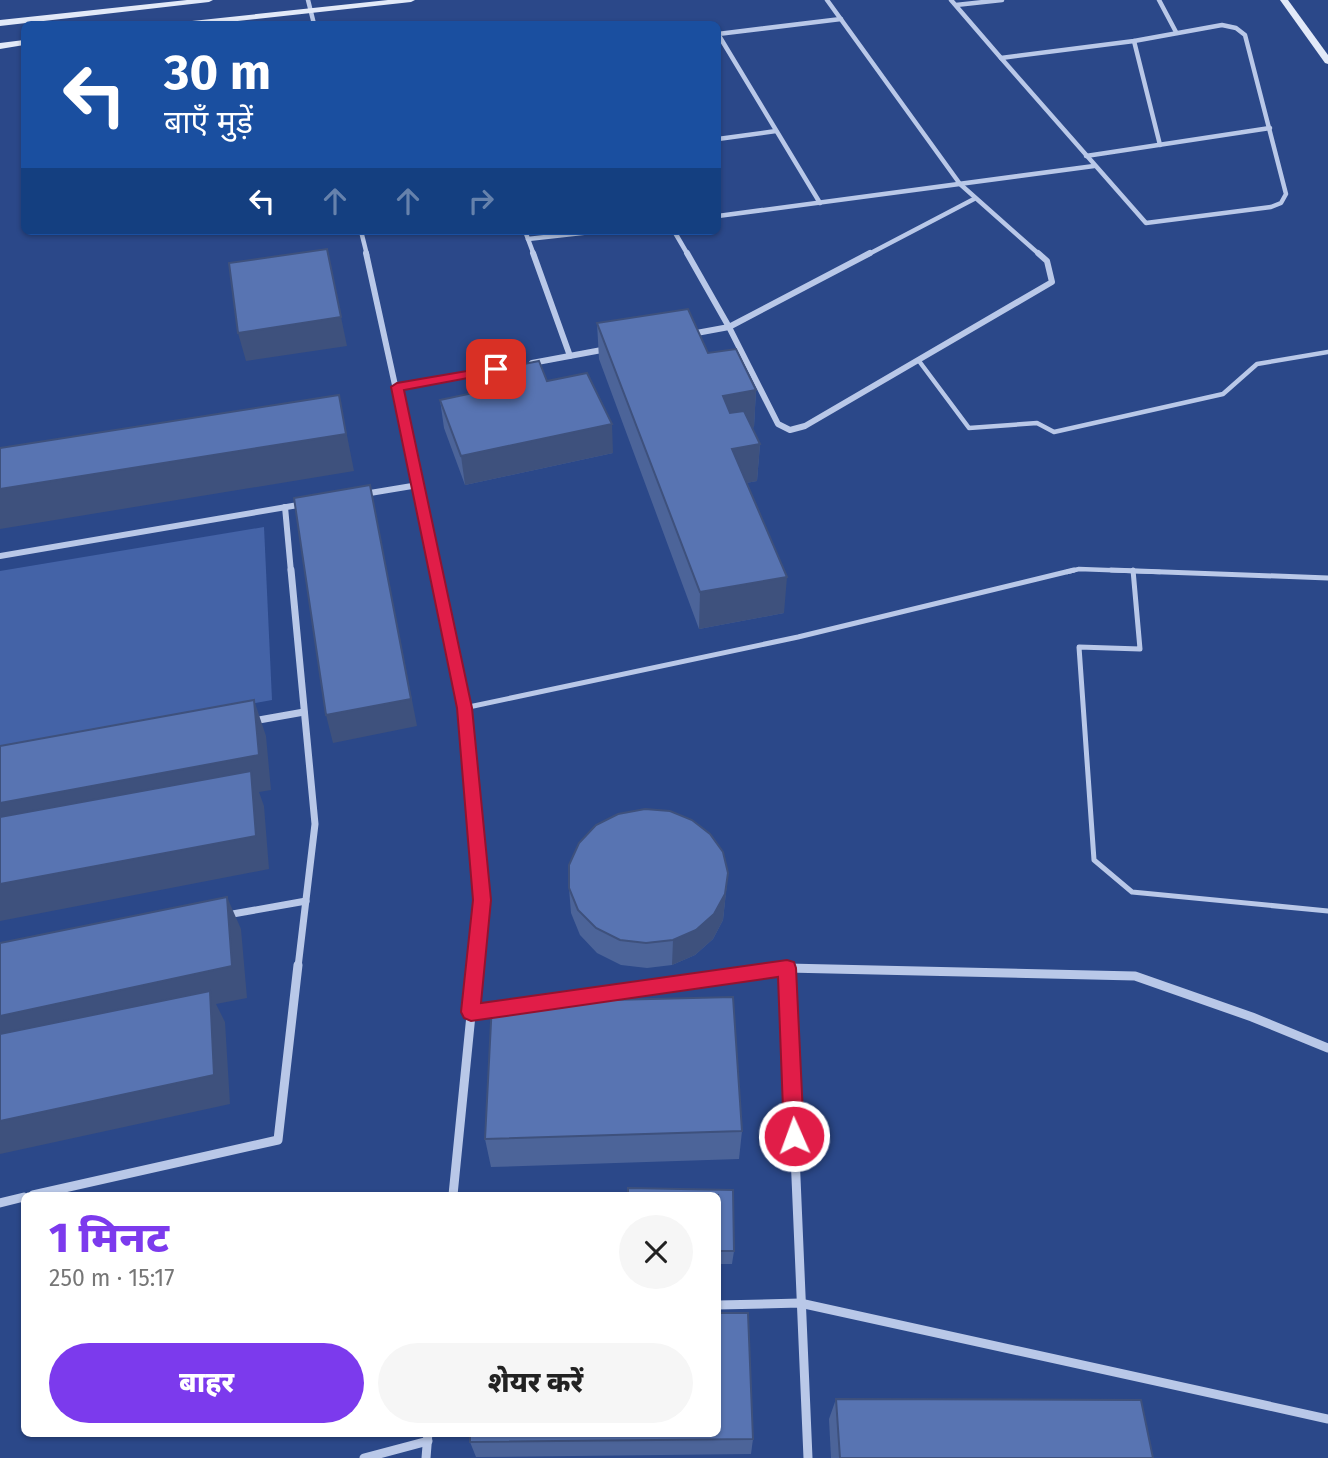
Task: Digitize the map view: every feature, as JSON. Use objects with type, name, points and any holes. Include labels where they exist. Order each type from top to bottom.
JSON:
[{"type":"street","points":[[0,23],[209,0]]},
{"type":"street","points":[[308,0],[313,21]]},
{"type":"street","points":[[219,21],[411,0]]},
{"type":"street","points":[[676,235],[729,327],[778,424],[790,430],[805,426],[1052,282],[1047,261],[960,184],[827,0]]},
{"type":"street","points":[[953,3],[1002,0]]},
{"type":"street","points":[[1159,0],[1176,32]]},
{"type":"street","points":[[1284,0],[1328,61]]},
{"type":"street","points":[[953,3],[1094,166],[1146,223],[1271,206],[1281,203],[1286,194],[1245,35],[1236,28],[1222,25],[1001,58]]},
{"type":"street","points":[[721,34],[841,19]]},
{"type":"street","points":[[721,39],[820,203]]},
{"type":"street","points":[[1134,40],[1160,145]]},
{"type":"street","points":[[0,46],[21,43]]},
{"type":"street","points":[[1086,156],[1270,128]]},
{"type":"street","points":[[721,139],[776,131]]},
{"type":"street","points":[[721,216],[1094,166]]},
{"type":"street","points":[[689,334],[729,327],[974,199]]},
{"type":"street","points":[[362,235],[397,387],[464,708],[482,900],[453,1192]]},
{"type":"street","points":[[526,235],[570,356]]},
{"type":"street","points":[[528,239],[564,235]]},
{"type":"street","points":[[397,387],[610,349]]},
{"type":"street","points":[[352,496],[418,485]]},
{"type":"street","points":[[0,556],[312,503]]},
{"type":"street","points":[[46,1192],[278,1140],[315,824],[285,508]]},
{"type":"street","points":[[238,724],[304,712]]},
{"type":"street","points":[[213,918],[306,901]]},
{"type":"street","points":[[526,1005],[787,968],[1135,976],[1252,1017],[1328,1048]]},
{"type":"street","points":[[787,968],[808,1458]]},
{"type":"street","points":[[471,1012],[512,1007]]},
{"type":"street","points":[[0,1203],[21,1198]]},
{"type":"street","points":[[721,1306],[800,1303],[1328,1419]]},
{"type":"street","points":[[364,1458],[428,1437],[426,1458]]},
{"type":"lane","points":[[919,361],[969,428],[1037,423],[1054,432],[1223,394],[1257,364],[1328,352]]},
{"type":"lane","points":[[464,708],[797,637],[1079,569],[1328,578]]},
{"type":"lane","points":[[1133,570],[1140,649],[1079,647],[1094,860],[1132,892],[1328,911]]},
{"type":"shaded area","points":[[264,527],[272,700],[0,750],[0,571]]},
{"type":"building","points":[[327,249],[341,317],[238,333],[229,263]]},
{"type":"building","points":[[688,309],[708,353],[736,349],[756,390],[723,396],[730,413],[744,411],[760,444],[732,449],[787,577],[700,592],[597,323]]},
{"type":"building","points":[[539,361],[547,381],[587,373],[612,424],[461,456],[440,400],[487,390],[480,373]]},
{"type":"building","points":[[339,395],[346,434],[0,489],[0,448]]},
{"type":"building","points":[[370,485],[411,699],[326,715],[294,498]]},
{"type":"building","points":[[254,700],[259,755],[0,803],[0,746]]},
{"type":"building","points":[[251,771],[256,836],[0,884],[0,817]]},
{"type":"building","points":[[645,809],[670,811],[692,820],[710,834],[723,852],[728,873],[725,894],[714,914],[696,930],[673,940],[646,943],[620,940],[596,928],[578,910],[569,888],[569,865],[579,843],[596,825],[618,814]]},
{"type":"building","points":[[227,897],[232,966],[0,1016],[0,943]]},
{"type":"building","points":[[210,991],[214,1075],[0,1121],[0,1034]]},
{"type":"building","points":[[733,997],[742,1131],[485,1139],[492,1003]]},
{"type":"building","points":[[628,1188],[733,1190],[734,1251],[721,1251],[721,1192],[628,1192]]},
{"type":"building","points":[[721,1313],[748,1313],[753,1439],[470,1442],[470,1437],[721,1437]]},
{"type":"building","points":[[836,1399],[1141,1400],[1153,1458],[840,1458]]},
{"type":"route","points":[[496,369],[397,387],[464,708],[482,900],[471,1012],[787,968],[794,1136]]}]
